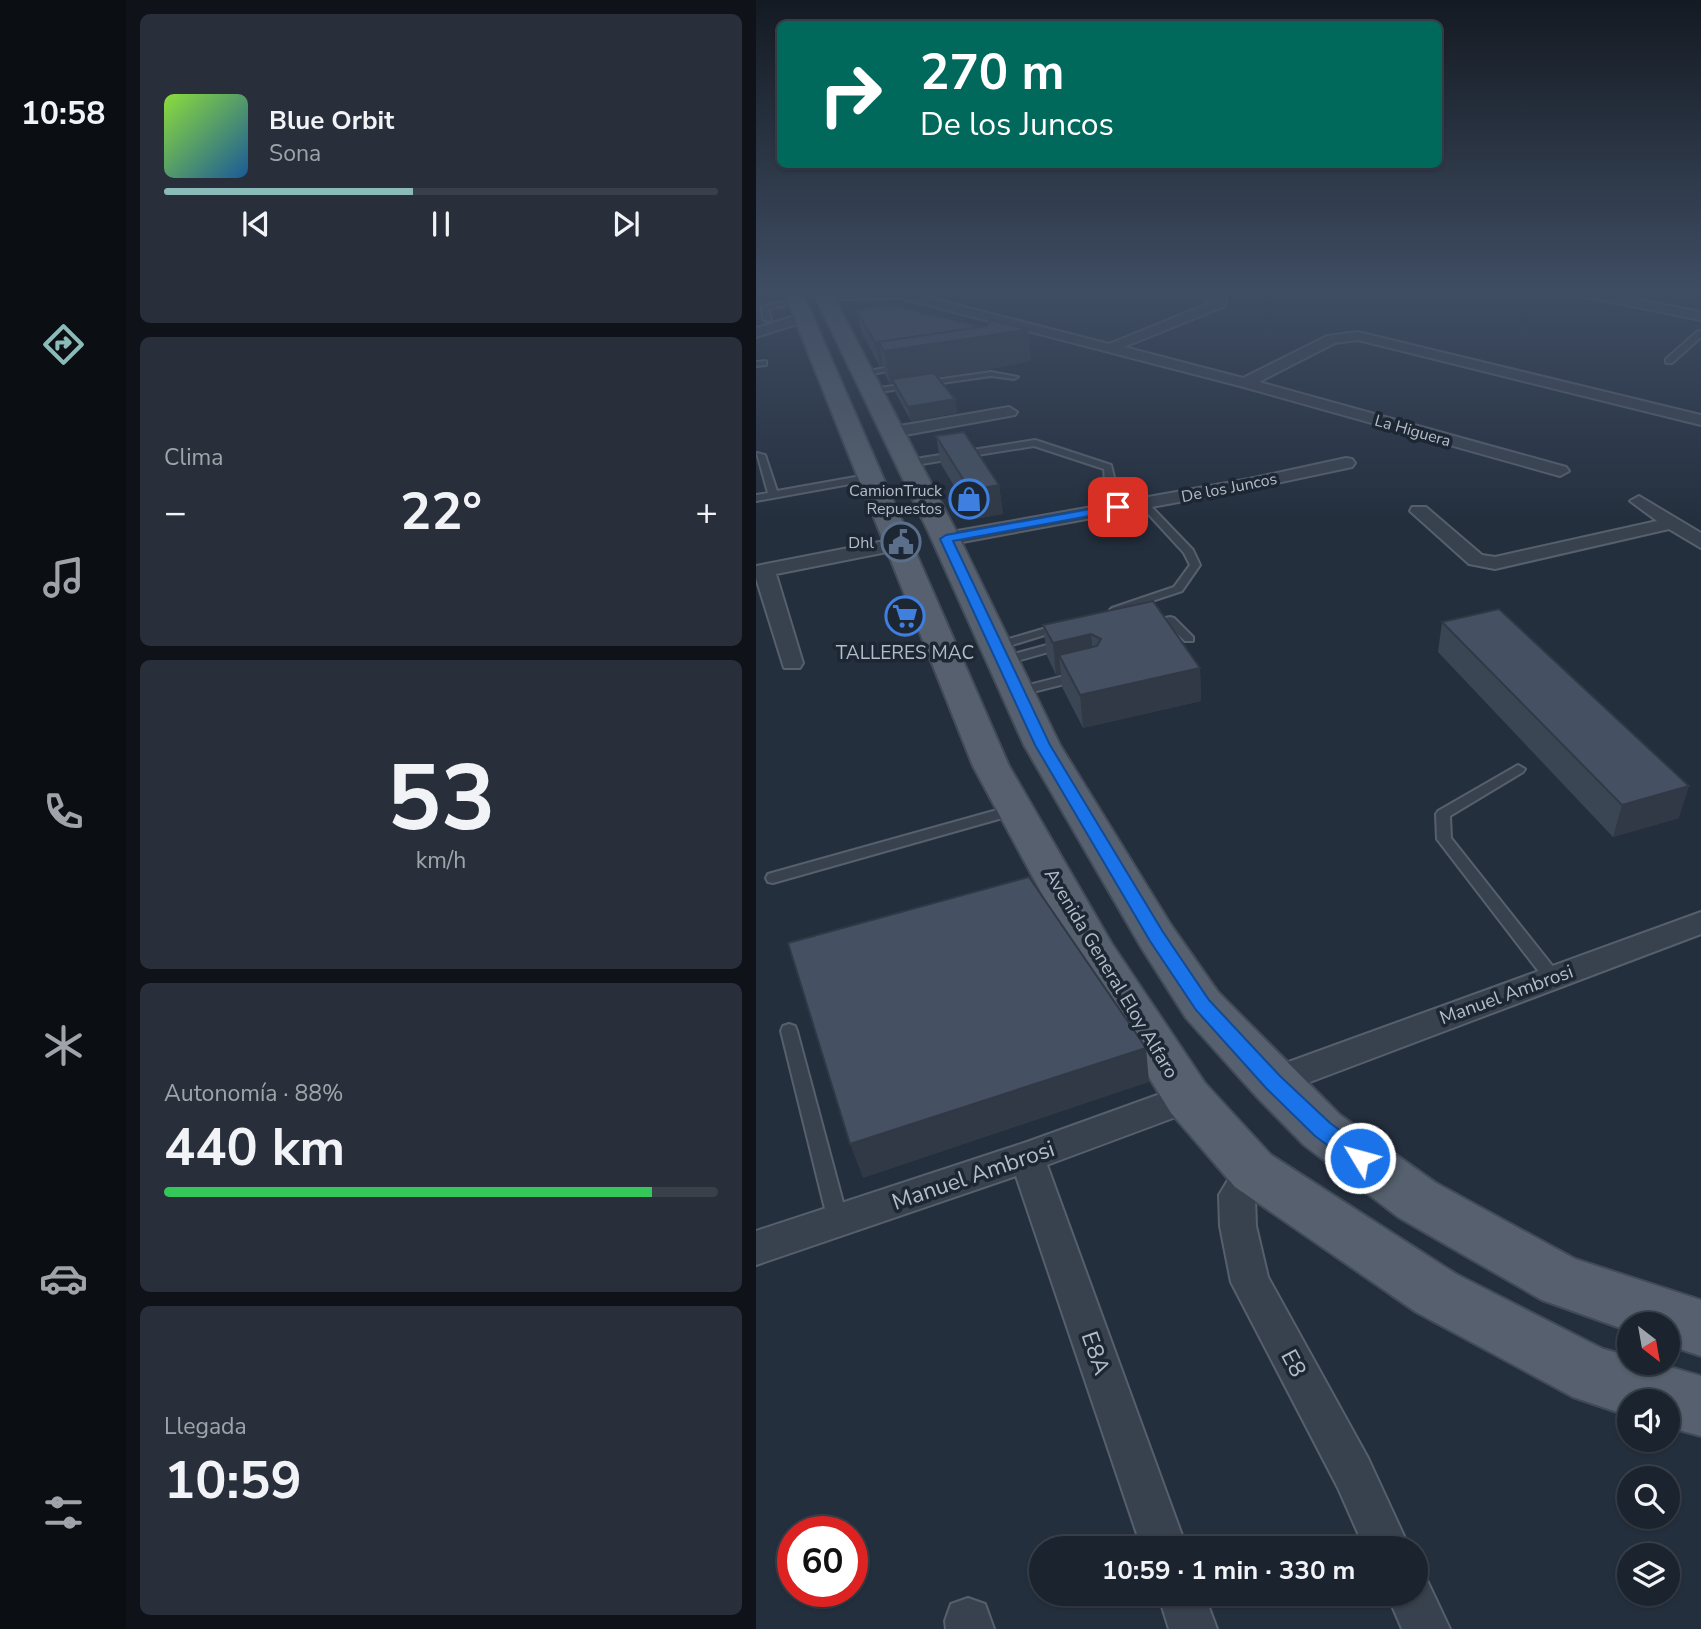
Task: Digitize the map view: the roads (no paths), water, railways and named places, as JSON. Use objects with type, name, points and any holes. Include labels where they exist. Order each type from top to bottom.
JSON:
[{"type":"main road","name":"Avenida General Eloy Alfaro","points":[[845,368],[891,457],[946,539],[1042,745],[1156,936],[1202,1005],[1273,1082],[1322,1130],[1417,1200],[1562,1282],[1701,1328]]},
{"type":"main road","name":"Avenida General Eloy Alfaro","points":[[858,368],[868,382],[891,457],[900,544],[991,765],[1097,956],[1188,1098],[1253,1171],[1436,1293],[1594,1376],[1701,1406]]},
{"type":"street","name":"La Higuera","points":[[1187,368],[1560,471]]},
{"type":"street","points":[[1245,383],[1275,368]]},
{"type":"street","points":[[1485,368],[1701,421]]},
{"type":"street","points":[[891,457],[1009,412]]},
{"type":"street","name":"De los Juncos","points":[[946,539],[1249,484],[1346,463]]},
{"type":"street","points":[[1639,501],[1699,539]]},
{"type":"street","points":[[1419,511],[1476,559],[1495,563],[1673,523]]},
{"type":"street","points":[[792,663],[761,571],[900,544]]},
{"type":"street","name":"Manuel Ambrosi","points":[[1273,1082],[1701,923]]},
{"type":"street","name":"Manuel Ambrosi","points":[[756,1248],[1027,1157],[1188,1098]]},
{"type":"street","name":"E8A","points":[[1027,1157],[1160,1536]]},
{"type":"street","name":"E8","points":[[1253,1171],[1237,1195],[1238,1226],[1250,1282],[1353,1473],[1382,1536]]},
{"type":"street","points":[[1185,1606],[1193,1629]]},
{"type":"street","points":[[1415,1606],[1426,1629]]},
{"type":"lane","points":[[868,382],[907,368]]},
{"type":"lane","points":[[868,382],[991,374],[1014,377]]},
{"type":"lane","points":[[756,498],[774,495],[891,457],[1035,443],[1108,467],[1111,472],[1110,481],[1094,494]]},
{"type":"lane","points":[[760,455],[774,495]]},
{"type":"lane","points":[[1108,613],[1178,589],[1195,565],[1189,552],[1143,503]]},
{"type":"lane","points":[[1139,626],[1170,620],[1189,639]]},
{"type":"lane","points":[[1005,666],[1069,624]]},
{"type":"lane","points":[[1005,666],[1073,642]]},
{"type":"lane","points":[[1005,666],[1095,672]]},
{"type":"lane","points":[[1518,769],[1443,814],[1444,839],[1552,977]]},
{"type":"lane","points":[[773,878],[1014,810]]},
{"type":"lane","points":[[789,1031],[838,1221]]},
{"type":"place","name":"CamionTruck Repuestos","points":[[969,499]]},
{"type":"place","name":"Dhl","points":[[901,542]]},
{"type":"place","name":"TALLERES MAC","points":[[905,616]]}]
